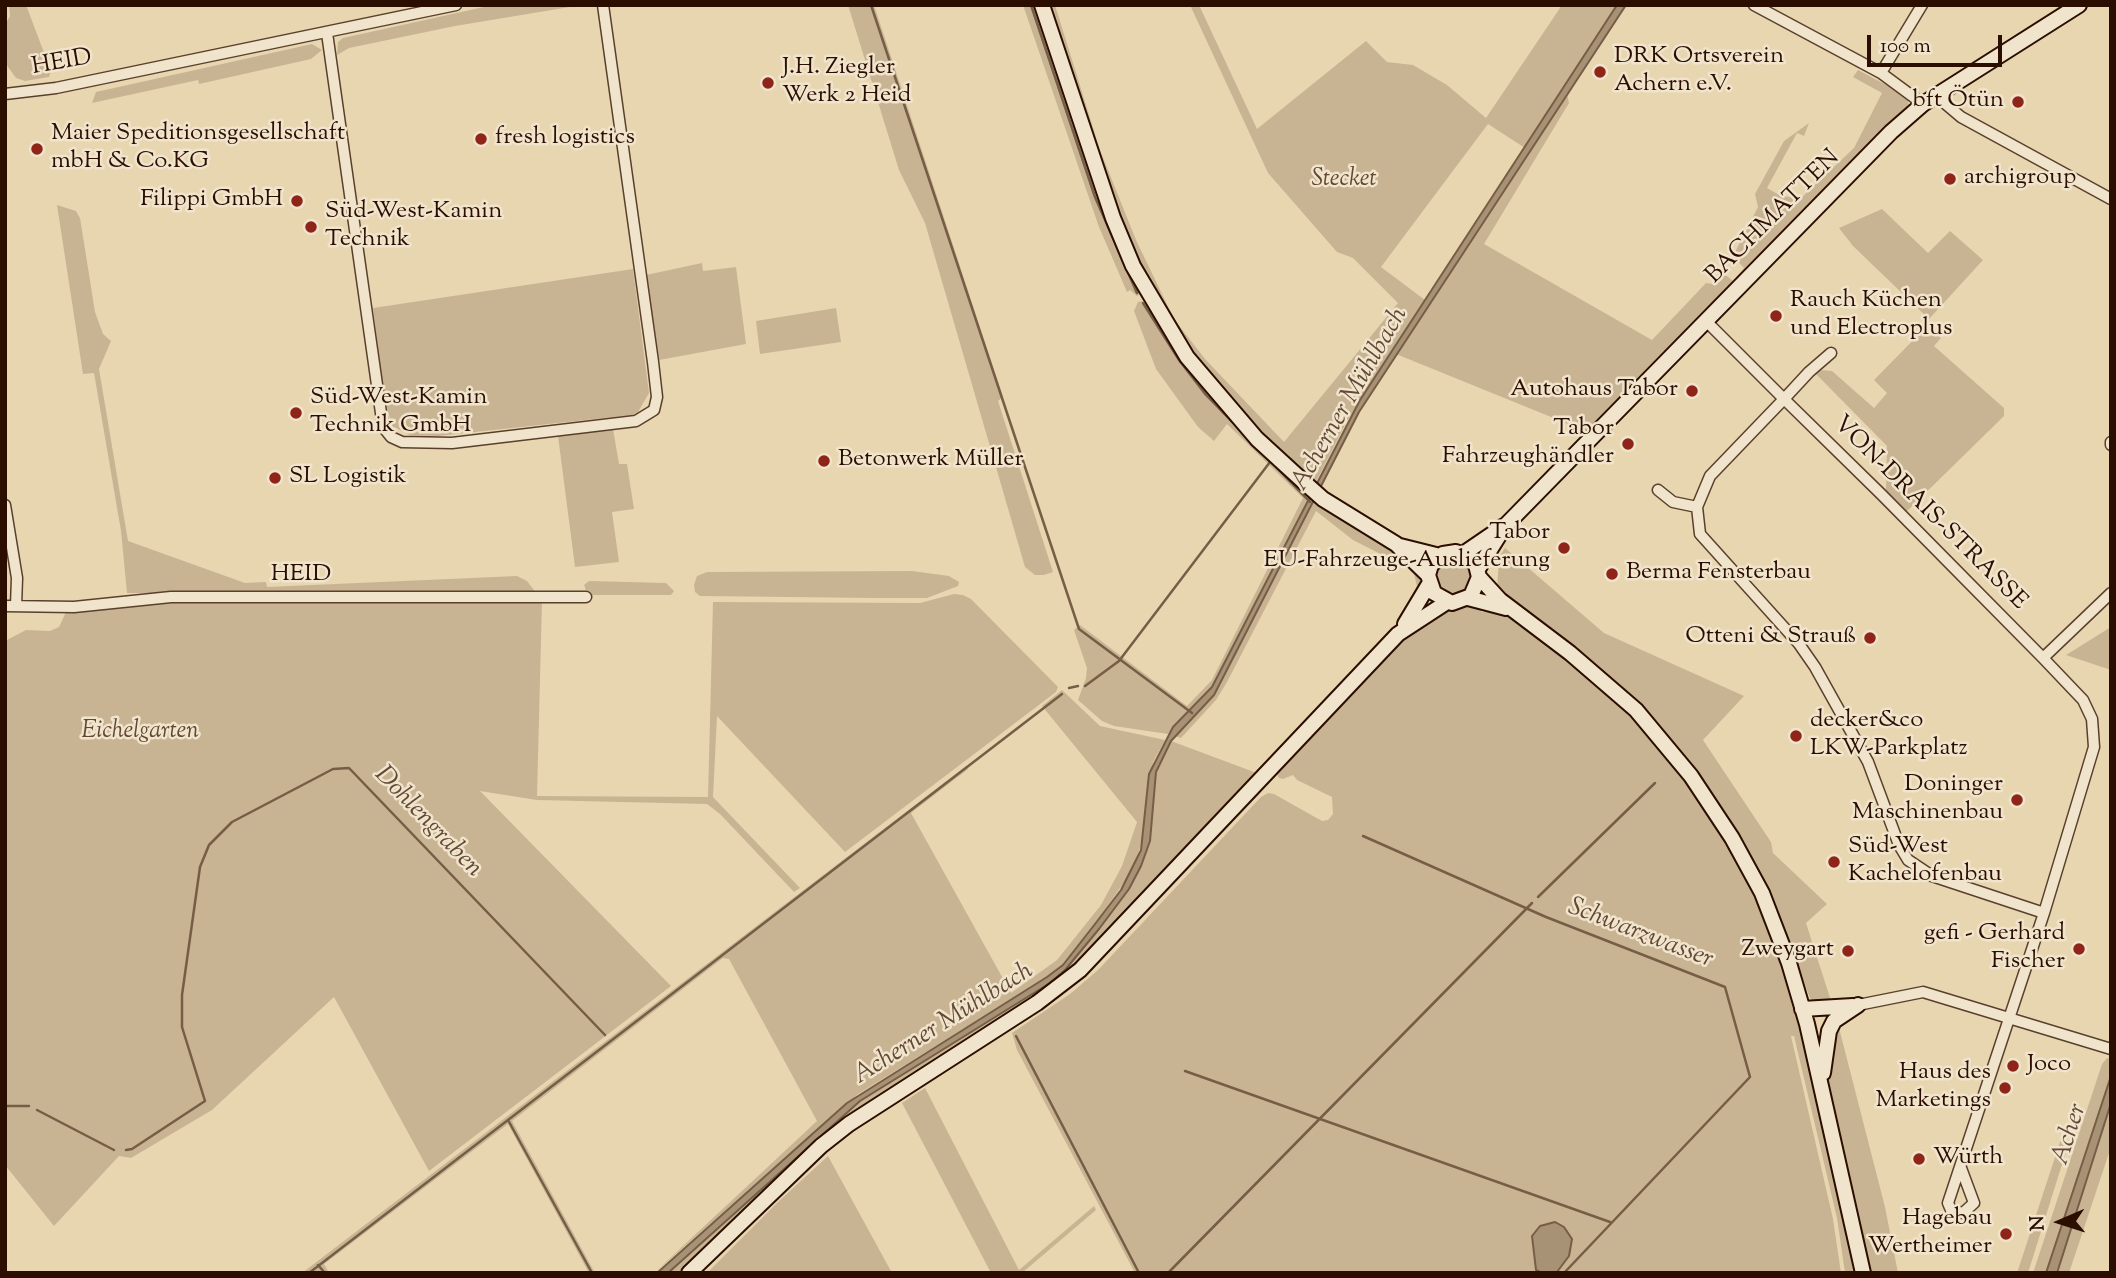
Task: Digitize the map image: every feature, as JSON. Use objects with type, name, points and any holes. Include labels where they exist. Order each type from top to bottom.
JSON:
[{"type":"street","name":"HEID","points":[[5,94],[56,88],[456,5]]},
{"type":"street","points":[[327,33],[383,427],[391,437],[402,442],[452,443],[636,421],[654,410],[657,397],[653,362],[603,5]]},
{"type":"street","points":[[1042,5],[1104,195],[1133,266],[1167,328],[1203,378],[1257,439],[1323,499],[1396,544],[1429,580],[1437,596],[1447,602]]},
{"type":"street","points":[[1754,5],[2111,199]]},
{"type":"street","points":[[1881,73],[1922,5]]},
{"type":"street","name":"BACHMATTEN","points":[[1505,526],[1891,132],[1929,100],[2078,5]]},
{"type":"street","name":"VON-DRAIS-STRASSE","points":[[1705,320],[2083,700],[2095,733],[2093,753],[2044,913],[2007,1018],[1961,1168]]},
{"type":"street","points":[[1831,353],[1710,476],[1697,507],[1697,521],[1706,542],[1799,644],[1843,712],[1868,762],[1899,845],[1908,860],[1932,876],[2044,913]]},
{"type":"street","points":[[1658,490],[1673,502],[1697,507]]},
{"type":"street","name":"HEID","points":[[5,505],[17,578],[10,606],[74,607],[171,597],[586,597]]},
{"type":"street","points":[[1463,554],[1505,526]]},
{"type":"street","points":[[1468,598],[1475,590],[1478,573],[1505,526]]},
{"type":"street","points":[[1396,544],[1440,556]]},
{"type":"street","points":[[1398,634],[1429,580],[1432,565],[1440,556],[1451,552],[1463,554],[1511,610],[1570,653],[1636,710],[1691,776],[1732,838],[1762,894],[1805,1016],[1863,1273]]},
{"type":"street","points":[[2043,658],[2111,593]]},
{"type":"street","points":[[689,1273],[821,1146],[849,1124],[1037,1003],[1080,970],[1398,634],[1447,602],[1468,598],[1511,610]]},
{"type":"street","points":[[1805,1016],[1923,992],[1960,1001],[2108,1049]]},
{"type":"street","points":[[1822,1091],[1826,1038],[1834,1021],[1858,1005]]},
{"type":"street","points":[[1805,1016],[1834,1021]]},
{"type":"green space","points":[[9,5],[26,5],[51,71],[49,77],[25,81],[16,78],[8,67],[5,60],[5,25],[10,16]]},
{"type":"green space","points":[[493,5],[582,5],[455,26],[349,48],[337,55],[338,42],[343,38]]},
{"type":"green space","points":[[848,5],[874,5],[1003,397],[998,401],[1053,572],[1035,575],[1025,567],[925,223],[899,170]]},
{"type":"green space","points":[[1023,5],[1036,5],[1141,293],[1137,296],[1130,290],[1127,292],[1099,227]]},
{"type":"green space","name":"Stecket","points":[[1047,5],[1055,5],[1100,150],[1136,240],[1174,319],[1205,359],[1284,442],[1398,303],[1353,258],[1337,252],[1268,173],[1190,5],[1199,5],[1257,129],[1366,41],[1387,62],[1413,65],[1447,85],[1486,118],[1562,5],[1617,5],[1525,148],[1488,124],[1381,267],[1425,300],[1347,421],[1316,482],[1270,441],[1218,387],[1190,350],[1150,285],[1116,210]]},
{"type":"green space","points":[[312,44],[322,50],[311,59],[199,84],[198,80],[92,103],[96,92]]},
{"type":"green space","points":[[1858,70],[1907,96],[1909,106],[1906,111],[1588,432],[1396,354],[1567,94],[1569,103],[1484,244],[1652,340],[1706,283],[1713,284],[1723,273],[1733,281],[1744,268],[1733,256],[1758,207],[1755,194],[1784,141],[1809,123],[1804,136],[1797,133],[1767,188],[1781,196],[1801,198],[1854,148],[1882,93],[1853,77]]},
{"type":"green space","name":"Eichelgarten","points":[[57,205],[76,211],[80,218],[95,312],[103,334],[111,341],[99,369],[128,541],[245,583],[266,582],[267,587],[517,576],[527,581],[542,601],[537,796],[708,797],[713,602],[920,603],[954,594],[963,595],[971,599],[1058,687],[1056,692],[845,852],[717,716],[713,797],[800,888],[794,892],[720,814],[707,804],[537,800],[480,791],[671,986],[429,1171],[334,997],[212,1110],[131,1158],[119,1156],[54,1226],[5,1165],[5,641],[26,630],[50,631],[59,627],[66,612],[154,593],[127,593],[121,531],[94,373],[83,374]]},
{"type":"green space","points":[[1882,209],[1928,253],[1950,231],[1983,260],[1929,319],[1853,246],[1839,228]]},
{"type":"green space","points":[[702,263],[703,271],[736,267],[746,344],[659,360],[646,275]]},
{"type":"green space","points":[[633,269],[649,393],[638,412],[632,415],[438,436],[410,435],[392,426],[384,397],[373,308]]},
{"type":"green space","points":[[1142,301],[1210,396],[1309,498],[1212,687],[1168,734],[1114,726],[1102,721],[1078,700],[1087,668],[1074,630],[1080,625],[1187,706],[1212,680],[1303,498],[1227,424],[1214,441],[1198,427],[1156,369],[1134,311],[1138,302]]},
{"type":"green space","points":[[836,308],[841,342],[760,354],[756,321]]},
{"type":"green space","points":[[1928,325],[1941,338],[1934,346],[2004,408],[2004,416],[1904,514],[1886,492],[1887,446],[1816,374],[1821,370],[1832,371],[1874,408],[1887,393],[1874,380]]},
{"type":"green space","points":[[613,429],[619,464],[627,464],[634,509],[612,512],[619,562],[575,567],[558,436]]},
{"type":"green space","points":[[1314,501],[1394,549],[1422,572],[1424,586],[1412,601],[1417,586],[1414,574],[1408,568],[1353,540],[1316,511],[1216,700],[1181,738],[1174,736],[1214,695]]},
{"type":"green space","points":[[1505,548],[1604,633],[1744,696],[1703,740],[1771,842],[1773,853],[1827,904],[1806,923],[1832,1004],[1815,1003],[1810,998],[1771,898],[1723,813],[1688,760],[1618,684],[1497,591],[1499,557]]},
{"type":"green space","points":[[1453,558],[1466,564],[1472,577],[1466,590],[1453,596],[1440,590],[1434,577],[1440,564]]},
{"type":"green space","points":[[912,571],[949,576],[959,582],[958,586],[927,598],[876,598],[700,596],[695,592],[694,585],[697,576],[707,572]]},
{"type":"green space","points":[[589,581],[666,583],[674,591],[671,595],[588,595],[584,585]]},
{"type":"green space","points":[[1467,604],[1481,605],[1481,612],[1503,613],[1525,625],[1618,699],[1699,796],[1756,893],[1773,933],[1798,1013],[1857,1273],[1845,1273],[1837,1218],[1794,1036],[1791,1036],[1833,1219],[1841,1273],[1553,1273],[1557,1272],[1532,1236],[1536,1270],[1542,1273],[1135,1273],[1017,1050],[1012,1033],[1070,994],[1098,970],[1261,797],[1268,793],[1274,794],[1322,821],[1328,820],[1333,814],[1332,797],[1297,780],[1293,775],[1279,778],[1275,770],[1388,651],[1431,613]]},
{"type":"green space","points":[[2111,627],[2111,670],[2066,655]]},
{"type":"green space","points":[[1062,690],[1100,726],[1165,740],[1153,762],[1144,836],[1132,871],[1063,965],[858,1094],[654,1273],[817,1121],[729,959],[723,958],[512,1121],[595,1273],[589,1273],[508,1124],[324,1264],[329,1273],[302,1273],[966,766],[968,769],[911,813],[1011,993],[1057,960],[1101,905],[1122,866],[1137,822],[1042,706]]},
{"type":"green space","points":[[1171,741],[1254,772],[1255,775],[1063,979],[867,1104],[684,1273],[668,1273],[860,1101],[1050,983],[1065,970],[1129,889],[1141,866],[1153,808],[1156,772]]},
{"type":"green space","points":[[1838,1024],[1885,1207],[1898,1273],[1867,1273],[1828,1089],[1828,1046]]},
{"type":"green space","points":[[2107,1058],[2111,1059],[2111,1076],[2050,1265],[2046,1273],[2033,1273],[2102,1064]]},
{"type":"green space","points":[[925,1088],[1019,1270],[1094,1206],[1096,1210],[1022,1273],[991,1273],[902,1103]]},
{"type":"green space","points":[[2111,1104],[2111,1147],[2069,1273],[2057,1273]]},
{"type":"green space","points":[[2061,1139],[2069,1142],[2028,1273],[2017,1273]]},
{"type":"green space","points":[[828,1156],[892,1273],[707,1273],[778,1202]]},
{"type":"shaded area","points":[[1617,5],[1626,5],[1359,412],[1214,695],[1171,741],[1156,772],[1150,841],[1141,866],[1129,889],[1099,929],[1065,970],[1050,983],[860,1101],[668,1273],[657,1273],[847,1103],[1063,965],[1121,890],[1141,850],[1149,774],[1173,727],[1212,687],[1360,400]]},
{"type":"shaded area","points":[[2111,1076],[2111,1103],[2057,1273],[2046,1273]]},
{"type":"shaded area","points":[[1555,1222],[1564,1227],[1572,1239],[1569,1256],[1557,1272],[1542,1273],[1536,1270],[1532,1236],[1540,1226]]},
{"type":"waterway","points":[[871,5],[1079,629],[1192,713]]},
{"type":"waterway","points":[[1031,5],[1095,197],[1137,293]]},
{"type":"waterway","name":"Acherner Mühlbach","points":[[1143,303],[1179,360],[1206,395],[1310,502]]},
{"type":"waterway","points":[[1085,686],[1119,661],[1270,462]]},
{"type":"waterway","points":[[1069,688],[1078,686]]},
{"type":"waterway","points":[[309,1273],[1062,694]]},
{"type":"waterway","name":"Dohlengraben","points":[[126,1150],[132,1149],[205,1101],[182,1027],[182,995],[200,867],[209,845],[232,822],[333,769],[349,768],[605,1035]]},
{"type":"waterway","points":[[1538,897],[1655,783]]},
{"type":"waterway","name":"Schwarzwasser","points":[[1363,836],[1546,917],[1725,987],[1750,1077],[1564,1273]]},
{"type":"waterway","points":[[1168,1273],[1532,903]]},
{"type":"waterway","points":[[1016,1036],[1139,1273]]},
{"type":"waterway","points":[[1185,1071],[1610,1222]]},
{"type":"waterway","name":"Dohlengraben","points":[[5,1106],[29,1106]]},
{"type":"waterway","name":"Dohlengraben","points":[[37,1110],[114,1150]]},
{"type":"waterway","points":[[508,1120],[592,1273]]},
{"type":"waterway","points":[[318,1265],[325,1273]]},
{"type":"place","name":"DRK Ortsverein Achern e.V.","points":[[1600,72]]},
{"type":"place","name":"J.H. Ziegler Werk 2 Heid","points":[[768,83]]},
{"type":"place","name":"bft Ötün","points":[[2018,102]]},
{"type":"place","name":"fresh logistics","points":[[481,139]]},
{"type":"place","name":"Maier Speditionsgesellschaft mbH & Co.KG","points":[[37,149]]},
{"type":"place","name":"archigroup","points":[[1950,179]]},
{"type":"place","name":"Filippi GmbH","points":[[297,201]]},
{"type":"place","name":"Süd-West-Kamin Technik","points":[[311,227]]},
{"type":"place","name":"Rauch Küchen und Electroplus","points":[[1776,316]]},
{"type":"place","name":"Autohaus Tabor","points":[[1692,391]]},
{"type":"place","name":"Süd-West-Kamin Technik GmbH","points":[[296,413]]},
{"type":"place","name":"Tabor Fahrzeughändler","points":[[1628,444]]},
{"type":"place","name":"Betonwerk Müller","points":[[824,461]]},
{"type":"place","name":"SL Logistik","points":[[275,478]]},
{"type":"place","name":"Tabor EU-Fahrzeuge-Auslieferung","points":[[1564,548]]},
{"type":"place","name":"Berma Fensterbau","points":[[1612,574]]},
{"type":"place","name":"Otteni & Strauß","points":[[1870,638]]},
{"type":"place","name":"decker&co LKW-Parkplatz","points":[[1796,736]]},
{"type":"place","name":"Doninger Maschinenbau","points":[[2017,800]]},
{"type":"place","name":"Süd-West Kachelofenbau","points":[[1834,862]]},
{"type":"place","name":"gefi - Gerhard Fischer","points":[[2079,949]]},
{"type":"place","name":"Zweygart","points":[[1848,951]]},
{"type":"place","name":"Joco","points":[[2013,1066]]},
{"type":"place","name":"Haus des Marketings","points":[[2005,1088]]},
{"type":"place","name":"Würth","points":[[1919,1159]]},
{"type":"place","name":"Hagebau Wertheimer","points":[[2006,1234]]},
{"type":"water label","name":"Acher","points":[[2071,1135]]}]
